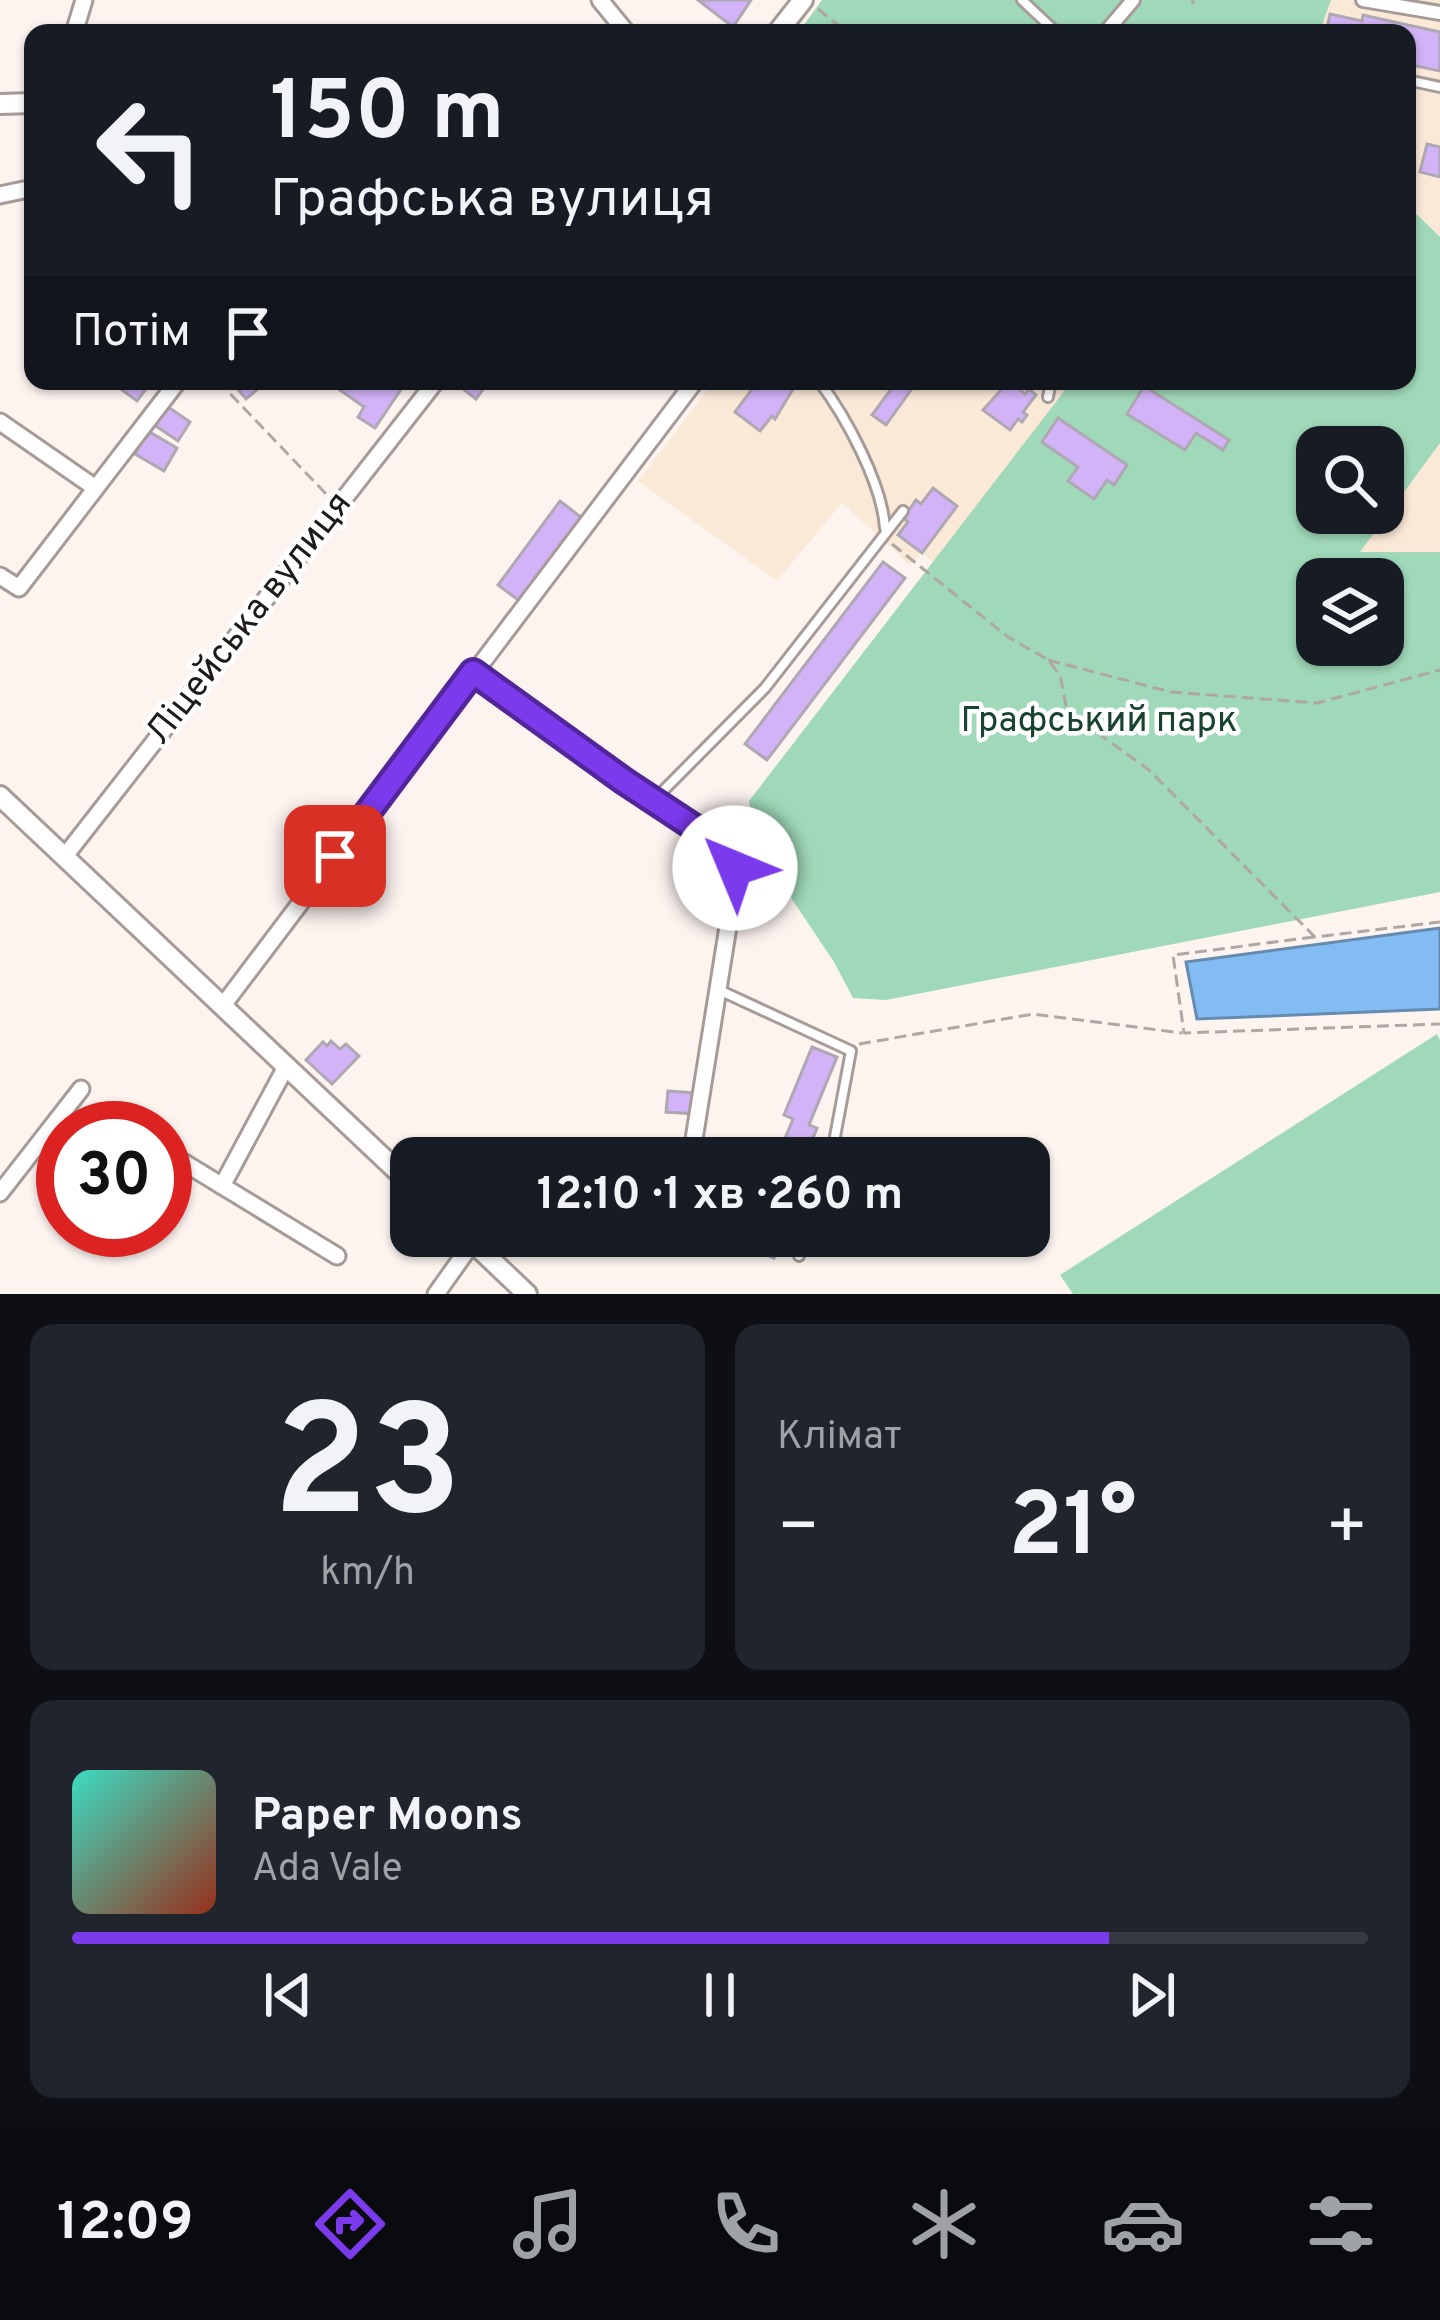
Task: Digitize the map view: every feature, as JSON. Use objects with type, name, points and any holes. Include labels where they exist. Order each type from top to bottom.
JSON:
[{"type":"street","points":[[599,0],[619,24]]},
{"type":"street","points":[[785,24],[805,0]]},
{"type":"street","points":[[1112,24],[1132,0]]},
{"type":"street","points":[[1363,0],[1440,13]]},
{"type":"street","points":[[0,576],[19,588],[171,390]]},
{"type":"street","name":"Ліцейська вулиця","points":[[64,856],[429,390]]},
{"type":"street","points":[[224,1004],[688,390]]},
{"type":"street","points":[[0,422],[94,487]]},
{"type":"street","points":[[473,672],[731,856],[735,883],[694,1137]]},
{"type":"street","points":[[2,802],[224,1004],[390,1164]]},
{"type":"street","points":[[222,1186],[287,1065]]},
{"type":"street","points":[[0,1192],[78,1093]]},
{"type":"street","points":[[192,1168],[337,1256]]},
{"type":"street","points":[[436,1294],[458,1257]]},
{"type":"street","points":[[488,1257],[527,1294]]},
{"type":"lane","points":[[1022,0],[1047,24]]},
{"type":"lane","points":[[825,390],[869,473],[884,510],[884,532]]},
{"type":"lane","points":[[1048,397],[1050,390]]},
{"type":"lane","points":[[653,801],[765,688],[903,511]]},
{"type":"lane","points":[[718,989],[847,1046],[853,1057],[836,1137]]},
{"type":"path","points":[[805,0],[836,24]]},
{"type":"path","points":[[227,390],[338,507]]},
{"type":"path","points":[[884,532],[1008,637],[1047,659],[1171,692],[1317,704],[1440,670]]},
{"type":"path","points":[[1047,659],[1060,675],[1067,711],[1149,770],[1315,937]]},
{"type":"path","points":[[1184,1033],[1173,955],[1440,922]]},
{"type":"path","points":[[847,1046],[1033,1014],[1184,1033],[1440,1024]]},
{"type":"path","points":[[78,1093],[85,1101]]},
{"type":"shaded area","points":[[1002,0],[1440,0],[1440,673],[1404,655],[1404,558],[1296,558],[1296,581],[966,590],[922,553],[909,564],[842,503],[777,581],[638,481],[707,390],[1416,390],[1416,24],[989,24]]},
{"type":"green space","points":[[822,0],[1331,0],[1322,24],[805,24]]},
{"type":"green space","name":"Графський парк","points":[[1416,214],[1440,237],[1440,443],[1404,492],[1404,426],[1296,426],[1296,534],[1373,534],[1360,552],[1440,552],[1440,892],[886,1000],[853,998],[757,847],[749,801],[1065,390],[1416,390]]},
{"type":"green space","points":[[1437,1034],[1440,1294],[1073,1294],[1060,1275]]},
{"type":"water","points":[[1440,928],[1440,1009],[1197,1019],[1186,962]]},
{"type":"building","points":[[698,0],[751,0],[735,24]]},
{"type":"building","points":[[1330,14],[1404,24],[1328,24]]},
{"type":"building","points":[[1416,27],[1440,32],[1440,71],[1416,66]]},
{"type":"building","points":[[1427,144],[1440,147],[1440,177],[1420,172]]},
{"type":"building","points":[[122,390],[145,390],[137,401]]},
{"type":"building","points":[[340,390],[401,390],[375,428],[358,417],[364,407]]},
{"type":"building","points":[[751,390],[792,390],[775,419],[772,416],[760,431],[735,412]]},
{"type":"building","points":[[890,390],[911,390],[886,425],[872,415]]},
{"type":"building","points":[[1001,390],[1025,394],[1030,390],[1036,395],[1023,412],[1027,415],[1022,422],[1018,419],[1010,430],[983,410]]},
{"type":"building","points":[[1142,390],[1150,390],[1229,440],[1223,450],[1196,433],[1185,450],[1127,414]]},
{"type":"building","points":[[165,405],[190,422],[178,441],[153,424]]},
{"type":"building","points":[[1058,418],[1127,465],[1114,485],[1107,480],[1094,499],[1068,481],[1078,467],[1042,442]]},
{"type":"building","points":[[148,431],[177,448],[164,471],[135,454]]},
{"type":"building","points":[[933,488],[957,506],[922,553],[898,535],[916,500],[921,504]]},
{"type":"building","points":[[560,501],[582,518],[521,602],[498,585]]},
{"type":"building","points":[[883,562],[905,578],[767,760],[745,744]]},
{"type":"building","points":[[331,1041],[340,1049],[346,1044],[359,1056],[332,1084],[306,1060],[323,1042],[327,1046]]},
{"type":"building","points":[[812,1047],[837,1057],[809,1125],[817,1128],[813,1137],[786,1137],[793,1119],[784,1115]]},
{"type":"building","points":[[668,1091],[695,1093],[694,1114],[666,1112]]},
{"type":"route","points":[[335,856],[473,672],[724,847],[735,868]]}]
